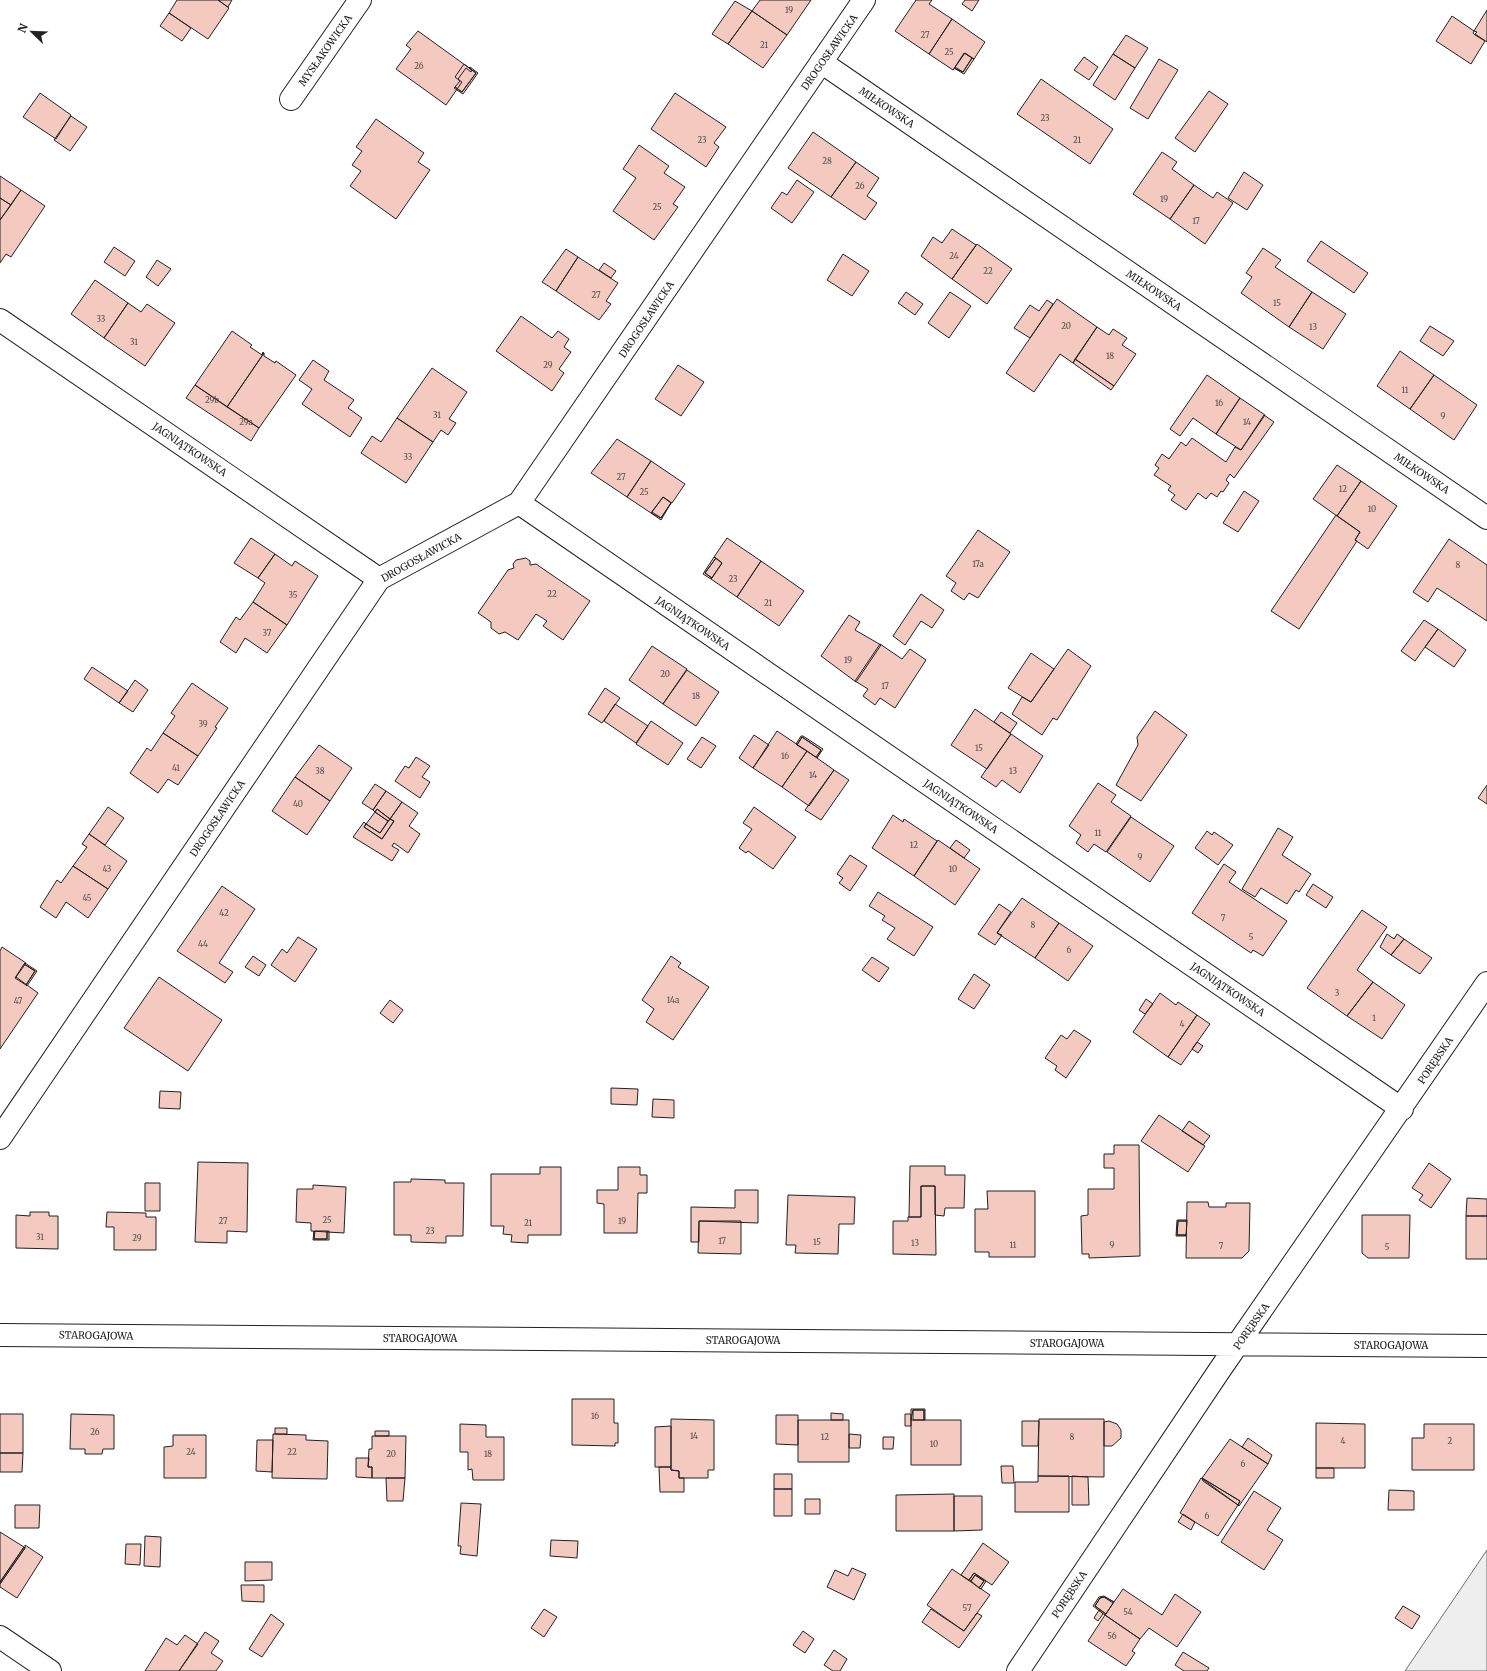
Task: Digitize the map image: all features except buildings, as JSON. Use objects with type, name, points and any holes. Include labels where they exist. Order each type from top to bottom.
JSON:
[{"type":"street","name":"MYSŁAKOWICKA","points":[[291,99],[360,0]]},
{"type":"street","name":"DROGOSŁAWICKA","points":[[0,1138],[379,579],[519,503],[864,0]]},
{"type":"street","name":"MIŁKOWSKA","points":[[821,62],[1487,518]]},
{"type":"street","name":"JAGNIĄTKOWSKA","points":[[0,320],[379,579]]},
{"type":"street","name":"JAGNIĄTKOWSKA","points":[[519,503],[1402,1109]]},
{"type":"street","name":"PORĘBSKA","points":[[1018,1671],[1238,1344],[1402,1109],[1487,983]]},
{"type":"street","name":"STAROGAJOWA","points":[[0,1335],[1487,1346]]},
{"type":"street","points":[[0,1637],[50,1671]]},
{"type":"shaded area","points":[[1487,1550],[1487,1671],[1405,1671]]}]
